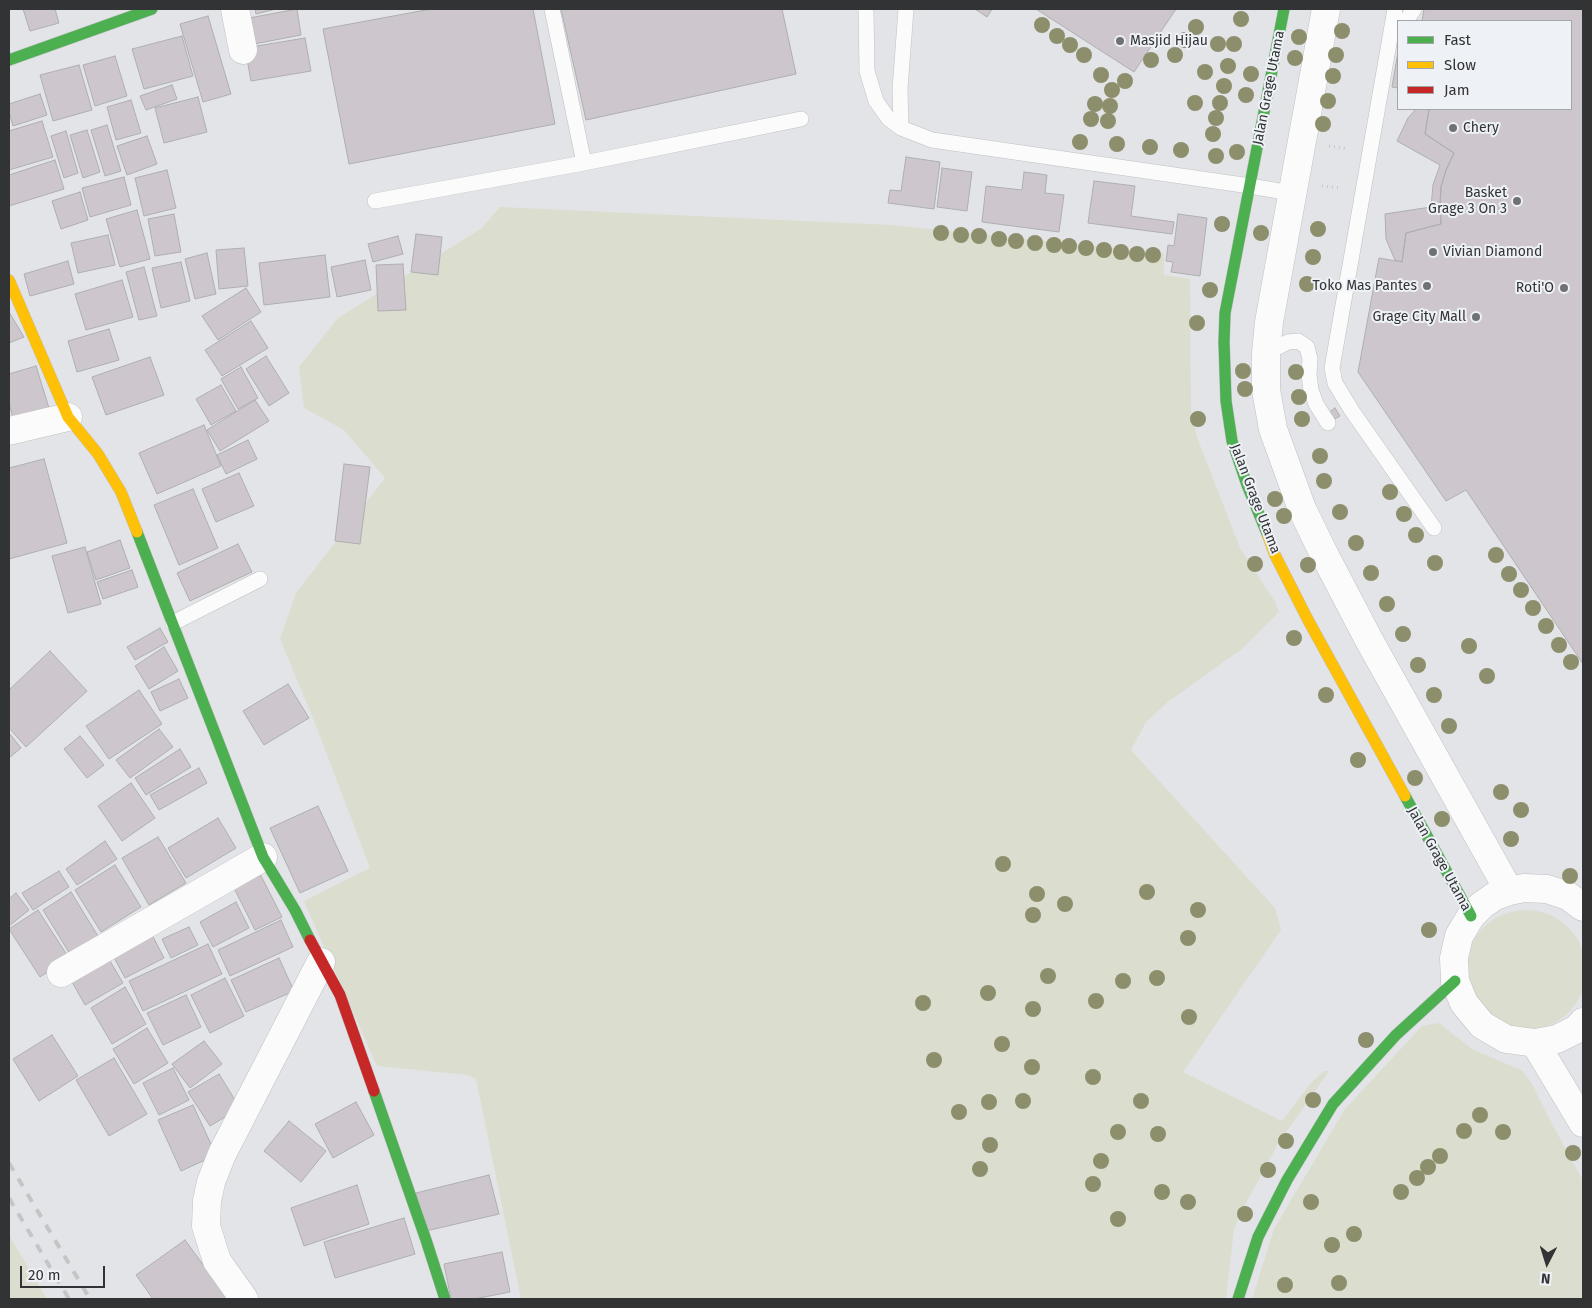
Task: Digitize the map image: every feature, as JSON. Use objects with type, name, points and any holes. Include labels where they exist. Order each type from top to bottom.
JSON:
[{"type":"street","points":[[9,60],[152,9]]},
{"type":"street","points":[[235,9],[243,50]]},
{"type":"street","name":"Jalan Grage Utama","points":[[1284,9],[1225,313],[1226,400],[1232,441],[1247,485],[1279,563],[1308,620],[1471,916]]},
{"type":"street","points":[[1326,9],[1268,322],[1266,390],[1273,430],[1302,509],[1322,552],[1509,890]]},
{"type":"street","points":[[9,280],[68,417],[98,454],[121,492],[263,857],[295,910],[340,995],[445,1299]]},
{"type":"street","points":[[9,431],[68,417]]},
{"type":"street","points":[[61,973],[263,857]]},
{"type":"street","points":[[1581,1030],[1557,1039],[1535,1043],[1506,1038],[1482,1025],[1464,1003],[1456,981],[1454,958],[1459,936],[1471,916],[1488,901],[1509,890],[1524,888],[1547,889],[1568,896],[1583,907]]},
{"type":"street","points":[[244,1299],[217,1261],[206,1226],[210,1182],[222,1154],[321,962]]},
{"type":"street","points":[[1238,1299],[1258,1237],[1286,1180],[1333,1104],[1396,1035],[1456,981]]},
{"type":"street","points":[[1535,1043],[1583,1123]]},
{"type":"lane","points":[[552,9],[584,163]]},
{"type":"lane","points":[[866,9],[867,71],[876,101],[888,118],[901,128],[932,140],[1291,193]]},
{"type":"lane","points":[[901,128],[900,89],[906,9]]},
{"type":"lane","points":[[1395,9],[1332,368],[1335,383],[1352,411],[1434,528]]},
{"type":"lane","points":[[1407,20],[1414,9]]},
{"type":"lane","points":[[1388,47],[1397,34]]},
{"type":"lane","points":[[375,201],[584,163],[801,119]]},
{"type":"lane","points":[[1266,353],[1288,342],[1298,341],[1307,347],[1310,359],[1308,375],[1312,390],[1316,404],[1328,423]]},
{"type":"lane","points":[[173,623],[260,579]]},
{"type":"green space","points":[[500,207],[891,225],[1164,253],[1164,275],[1190,279],[1191,414],[1197,437],[1240,548],[1275,602],[1279,612],[1243,648],[1168,702],[1146,722],[1131,750],[1275,908],[1281,930],[1183,1072],[1282,1121],[1309,1085],[1324,1071],[1329,1071],[1279,1142],[1240,1214],[1234,1229],[1226,1299],[521,1299],[476,1079],[467,1075],[377,1066],[304,901],[370,868],[315,723],[280,639],[296,593],[385,478],[344,430],[304,408],[299,367],[338,318],[482,228]]},
{"type":"green space","points":[[1526,910],[1549,915],[1559,920],[1568,928],[1576,937],[1581,947],[1586,970],[1581,993],[1576,1003],[1568,1012],[1559,1020],[1549,1025],[1526,1030],[1503,1025],[1493,1020],[1484,1012],[1476,1003],[1471,993],[1466,970],[1471,947],[1476,937],[1484,928],[1493,920],[1503,915]]},
{"type":"green space","points":[[1439,1023],[1472,1049],[1523,1071],[1532,1084],[1583,1181],[1583,1299],[1252,1299],[1274,1229],[1345,1109],[1422,1026]]},
{"type":"green space","points":[[9,1235],[47,1299],[9,1299]]},
{"type":"building","points":[[23,9],[55,9],[59,23],[30,31]]},
{"type":"building","points":[[255,9],[276,9],[256,14]]},
{"type":"building","points":[[297,9],[301,35],[249,45],[244,19]]},
{"type":"building","points":[[431,9],[533,9],[555,124],[349,164],[323,29]]},
{"type":"building","points":[[561,9],[782,9],[796,74],[586,120]]},
{"type":"building","points":[[975,9],[992,9],[987,17]]},
{"type":"building","name":"Masjid Hijau","points":[[1036,9],[1176,9],[1134,72]]},
{"type":"building","name":"Grage City Mall","points":[[1424,9],[1583,9],[1583,664],[1466,490],[1446,501],[1358,372],[1379,258],[1402,262],[1406,233],[1441,224],[1441,187],[1454,153],[1425,134],[1429,110],[1572,110],[1572,20],[1422,20]]},
{"type":"building","points":[[208,16],[231,94],[203,102],[180,24]]},
{"type":"building","points":[[182,36],[193,76],[144,89],[132,49]]},
{"type":"building","points":[[305,38],[311,71],[251,81],[245,48]]},
{"type":"building","points":[[115,56],[127,96],[95,106],[83,65]]},
{"type":"building","points":[[1397,58],[1397,88],[1392,87]]},
{"type":"building","points":[[79,65],[92,110],[53,121],[40,75]]},
{"type":"building","points":[[172,85],[177,99],[146,110],[140,96]]},
{"type":"building","points":[[40,94],[47,115],[13,126],[9,104]]},
{"type":"building","points":[[198,97],[207,132],[164,143],[155,108]]},
{"type":"building","points":[[131,100],[141,133],[116,140],[107,107]]},
{"type":"building","points":[[1415,110],[1429,110],[1425,134],[1454,153],[1441,187],[1441,224],[1406,233],[1402,262],[1395,260],[1386,239],[1385,214],[1431,207],[1433,185],[1440,165],[1397,141],[1408,118]]},
{"type":"building","points":[[42,121],[53,157],[9,170],[9,131]]},
{"type":"building","points":[[107,125],[121,171],[105,176],[91,130]]},
{"type":"building","points":[[87,130],[100,172],[83,178],[70,135]]},
{"type":"building","points":[[66,131],[78,173],[64,178],[51,136]]},
{"type":"building","points":[[147,136],[157,164],[127,175],[117,146]]},
{"type":"building","points":[[906,157],[940,162],[934,209],[888,203],[890,190],[901,191]]},
{"type":"building","points":[[55,160],[64,189],[9,206],[9,175]]},
{"type":"building","points":[[942,168],[972,172],[967,211],[937,207]]},
{"type":"building","points":[[167,170],[176,208],[144,216],[135,178]]},
{"type":"building","points":[[1024,172],[1047,175],[1045,193],[1064,195],[1059,232],[982,222],[986,186],[1022,190]]},
{"type":"building","points":[[124,177],[131,205],[90,217],[82,188]]},
{"type":"building","points":[[1094,181],[1135,186],[1131,216],[1174,222],[1172,234],[1088,223]]},
{"type":"building","points":[[80,192],[88,220],[61,229],[52,201]]},
{"type":"building","points":[[137,210],[150,259],[120,267],[106,219]]},
{"type":"building","points":[[174,214],[181,252],[155,256],[148,219]]},
{"type":"building","points":[[1178,214],[1207,218],[1200,276],[1171,272],[1173,262],[1166,261],[1168,245],[1174,246]]},
{"type":"building","points":[[416,234],[442,237],[438,275],[411,272]]},
{"type":"building","points":[[108,235],[115,265],[78,273],[71,243]]},
{"type":"building","points":[[398,236],[403,254],[373,262],[368,244]]},
{"type":"building","points":[[244,248],[248,286],[219,289],[216,250]]},
{"type":"building","points":[[207,253],[216,294],[195,299],[185,259]]},
{"type":"building","points":[[325,255],[330,297],[264,305],[259,263]]},
{"type":"building","points":[[365,260],[371,290],[337,297],[331,267]]},
{"type":"building","points":[[68,261],[74,284],[30,296],[24,274]]},
{"type":"building","points":[[181,262],[190,301],[161,308],[152,268]]},
{"type":"building","points":[[403,264],[406,310],[378,311],[376,265]]},
{"type":"building","points":[[144,267],[157,316],[139,320],[126,272]]},
{"type":"building","points":[[122,280],[133,317],[86,330],[75,294]]},
{"type":"building","points":[[246,288],[261,312],[218,340],[202,316]]},
{"type":"building","points":[[9,312],[24,337],[9,343]]},
{"type":"building","points":[[251,321],[268,348],[222,376],[205,350]]},
{"type":"building","points":[[109,329],[119,360],[77,372],[68,341]]},
{"type":"building","points":[[266,356],[289,393],[269,406],[246,369]]},
{"type":"building","points":[[150,357],[164,395],[106,415],[92,377]]},
{"type":"building","points":[[36,366],[49,408],[13,418],[9,403],[9,374]]},
{"type":"building","points":[[241,367],[258,398],[238,409],[221,379]]},
{"type":"building","points":[[221,385],[236,411],[211,425],[196,399]]},
{"type":"building","points":[[255,400],[269,421],[220,451],[207,430]]},
{"type":"building","points":[[1335,408],[1340,416],[1333,420],[1328,413]]},
{"type":"building","points":[[204,425],[221,466],[157,494],[139,453]]},
{"type":"building","points":[[248,440],[257,459],[226,474],[217,455]]},
{"type":"building","points":[[44,459],[67,543],[9,559],[9,468]]},
{"type":"building","points":[[344,464],[370,467],[360,544],[335,541]]},
{"type":"building","points":[[239,473],[254,506],[216,522],[202,489]]},
{"type":"building","points":[[193,489],[218,548],[179,565],[154,505]]},
{"type":"building","points":[[120,540],[130,568],[96,580],[87,552]]},
{"type":"building","points":[[238,544],[252,572],[190,601],[177,573]]},
{"type":"building","points":[[85,547],[101,604],[68,613],[52,556]]},
{"type":"building","points":[[132,570],[138,587],[103,599],[97,582]]},
{"type":"building","points":[[160,628],[168,642],[135,660],[127,647]]},
{"type":"building","points":[[164,647],[178,671],[149,689],[135,666]]},
{"type":"building","points":[[50,651],[87,691],[26,747],[9,728],[9,690]]},
{"type":"building","points":[[179,679],[188,698],[160,711],[151,692]]},
{"type":"building","points":[[288,684],[309,718],[264,745],[243,711]]},
{"type":"building","points":[[139,690],[162,724],[109,759],[86,726]]},
{"type":"building","points":[[159,729],[173,747],[130,778],[116,760]]},
{"type":"building","points":[[9,733],[21,748],[9,758]]},
{"type":"building","points":[[80,736],[104,765],[87,778],[64,749]]},
{"type":"building","points":[[180,749],[191,767],[146,795],[135,778]]},
{"type":"building","points":[[199,768],[207,783],[159,810],[150,795]]},
{"type":"building","points":[[131,783],[155,818],[122,841],[98,806]]},
{"type":"building","points":[[318,806],[348,871],[300,893],[270,828]]},
{"type":"building","points":[[218,818],[236,848],[186,878],[168,848]]},
{"type":"building","points":[[158,837],[186,883],[149,905],[122,858]]},
{"type":"building","points":[[105,841],[117,859],[77,885],[66,869]]},
{"type":"building","points":[[255,864],[282,917],[255,930],[229,878]]},
{"type":"building","points":[[115,865],[141,907],[101,932],[75,890]]},
{"type":"building","points":[[59,871],[69,887],[33,910],[22,893]]},
{"type":"building","points":[[71,892],[101,941],[73,959],[43,910]]},
{"type":"building","points":[[16,893],[29,910],[9,926],[9,899]]},
{"type":"building","points":[[236,902],[249,928],[213,947],[200,922]]},
{"type":"building","points":[[38,910],[69,958],[40,977],[9,929]]},
{"type":"building","points":[[281,920],[293,947],[230,976],[218,950]]},
{"type":"building","points":[[148,927],[164,958],[125,978],[109,948]]},
{"type":"building","points":[[189,927],[198,945],[171,958],[162,939]]},
{"type":"building","points":[[208,944],[222,974],[143,1011],[129,981]]},
{"type":"building","points":[[104,951],[123,983],[85,1005],[67,973]]},
{"type":"building","points":[[279,958],[294,991],[246,1012],[231,980]]},
{"type":"building","points":[[225,978],[244,1016],[210,1033],[191,995]]},
{"type":"building","points":[[125,987],[146,1024],[112,1044],[91,1008]]},
{"type":"building","points":[[186,995],[201,1027],[163,1045],[147,1013]]},
{"type":"building","points":[[147,1028],[168,1063],[134,1084],[113,1049]]},
{"type":"building","points":[[52,1035],[78,1076],[39,1101],[13,1059]]},
{"type":"building","points":[[204,1041],[222,1064],[190,1088],[172,1064]]},
{"type":"building","points":[[114,1058],[147,1114],[109,1136],[76,1080]]},
{"type":"building","points":[[173,1068],[189,1100],[159,1115],[143,1083]]},
{"type":"building","points":[[219,1074],[240,1108],[210,1126],[188,1092]]},
{"type":"building","points":[[356,1102],[374,1135],[333,1158],[315,1124]]},
{"type":"building","points":[[193,1105],[216,1155],[181,1171],[158,1120]]},
{"type":"building","points":[[289,1121],[326,1151],[301,1182],[264,1151]]},
{"type":"building","points":[[489,1175],[499,1214],[426,1231],[416,1193]]},
{"type":"building","points":[[357,1185],[369,1224],[304,1246],[291,1208]]},
{"type":"building","points":[[404,1218],[415,1254],[335,1278],[324,1242]]},
{"type":"building","points":[[185,1240],[228,1299],[153,1299],[136,1275]]},
{"type":"building","points":[[502,1252],[510,1292],[474,1299],[451,1299],[444,1264]]},
{"type":"railway","points":[[9,1163],[90,1299]]},
{"type":"railway","points":[[9,1198],[69,1299]]},
{"type":"traffic: fast","points":[[9,60],[152,9]]},
{"type":"traffic: fast","points":[[1268,536],[1247,485],[1232,441],[1226,401],[1224,342],[1225,313],[1284,9]]},
{"type":"traffic: fast","points":[[137,532],[263,857],[295,910],[310,940]]},
{"type":"traffic: fast","points":[[1405,796],[1471,916]]},
{"type":"traffic: fast","points":[[1238,1299],[1258,1237],[1287,1180],[1333,1104],[1396,1035],[1455,981]]},
{"type":"traffic: fast","points":[[374,1091],[445,1299]]},
{"type":"traffic: slow","points":[[9,280],[68,417],[98,454],[121,492],[137,532]]},
{"type":"traffic: slow","points":[[1268,536],[1275,555],[1308,620],[1405,796]]},
{"type":"traffic: jam","points":[[310,940],[340,995],[374,1091]]},
{"type":"place","name":"Masjid Hijau","points":[[1120,41]]},
{"type":"place","name":"Chery","points":[[1453,128]]},
{"type":"place","name":"Basket Grage 3 On 3","points":[[1517,201]]},
{"type":"place","name":"Vivian Diamond","points":[[1433,252]]},
{"type":"place","name":"Toko Mas Pantes","points":[[1427,286]]},
{"type":"place","name":"Roti'O","points":[[1564,288]]},
{"type":"place","name":"Grage City Mall","points":[[1476,317]]}]
